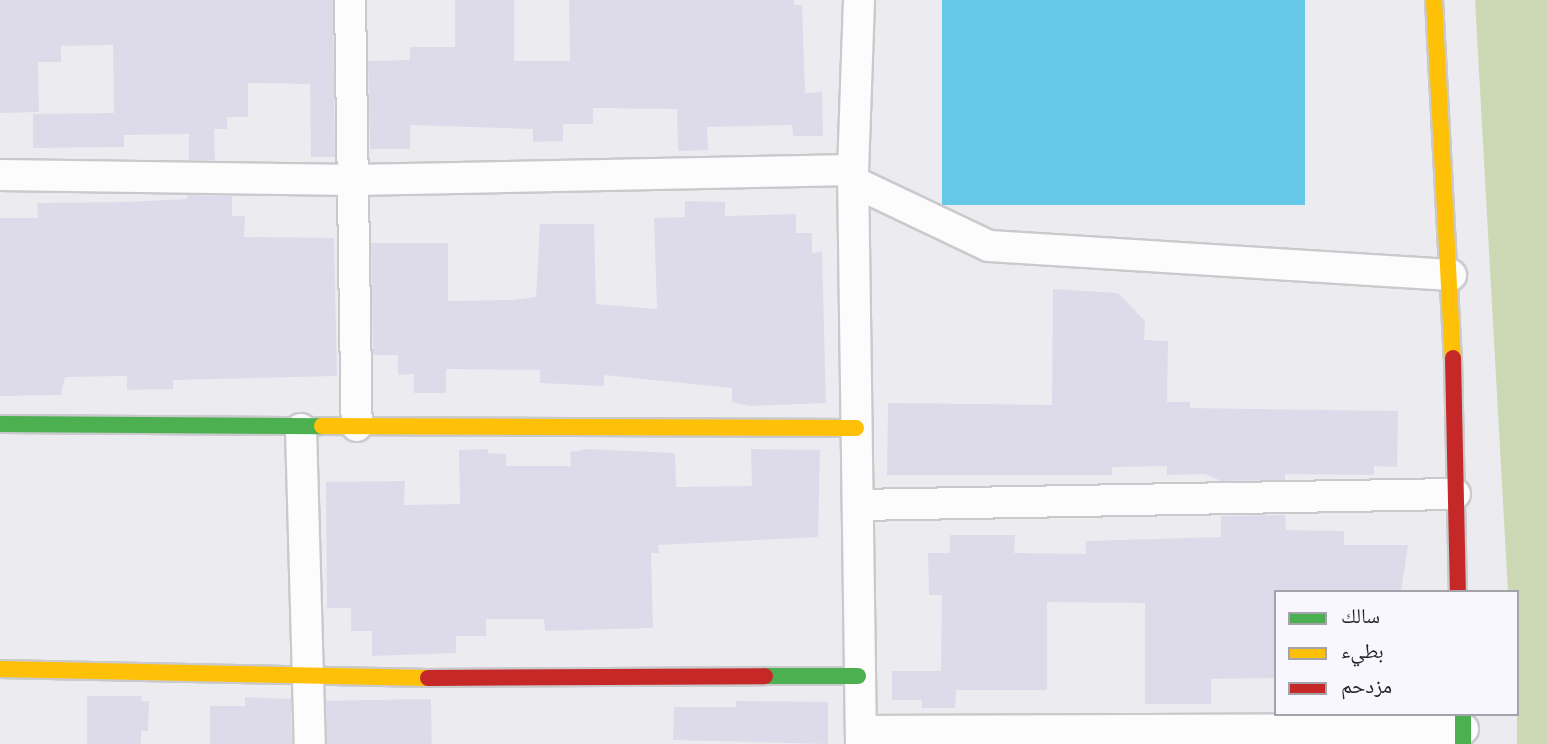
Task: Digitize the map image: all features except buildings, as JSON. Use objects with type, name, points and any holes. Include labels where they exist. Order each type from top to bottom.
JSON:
[{"type":"street","points":[[350,0],[357,426]]},
{"type":"street","points":[[859,0],[854,176],[858,676],[861,737],[1463,729]]},
{"type":"street","points":[[1434,0],[1451,275],[1458,590]]},
{"type":"street","points":[[0,176],[354,180],[854,176],[989,246],[1451,275]]},
{"type":"street","points":[[0,424],[301,429],[357,426],[856,428]]},
{"type":"street","points":[[301,429],[310,744]]},
{"type":"street","points":[[858,505],[1455,494]]},
{"type":"street","points":[[0,669],[108,668],[309,678],[858,676]]},
{"type":"green space","points":[[1475,0],[1547,0],[1547,744],[1517,744],[1519,590],[1508,590]]},
{"type":"water","points":[[942,0],[1305,0],[1305,205],[942,205]]},
{"type":"traffic: fast","points":[[0,424],[322,426]]},
{"type":"traffic: fast","points":[[765,676],[858,676]]},
{"type":"traffic: fast","points":[[1463,716],[1463,744]]},
{"type":"traffic: slow","points":[[1434,0],[1453,358]]},
{"type":"traffic: slow","points":[[322,426],[856,428]]},
{"type":"traffic: slow","points":[[0,669],[428,678]]},
{"type":"traffic: jam","points":[[1453,358],[1458,590]]},
{"type":"traffic: jam","points":[[428,678],[765,676]]}]
